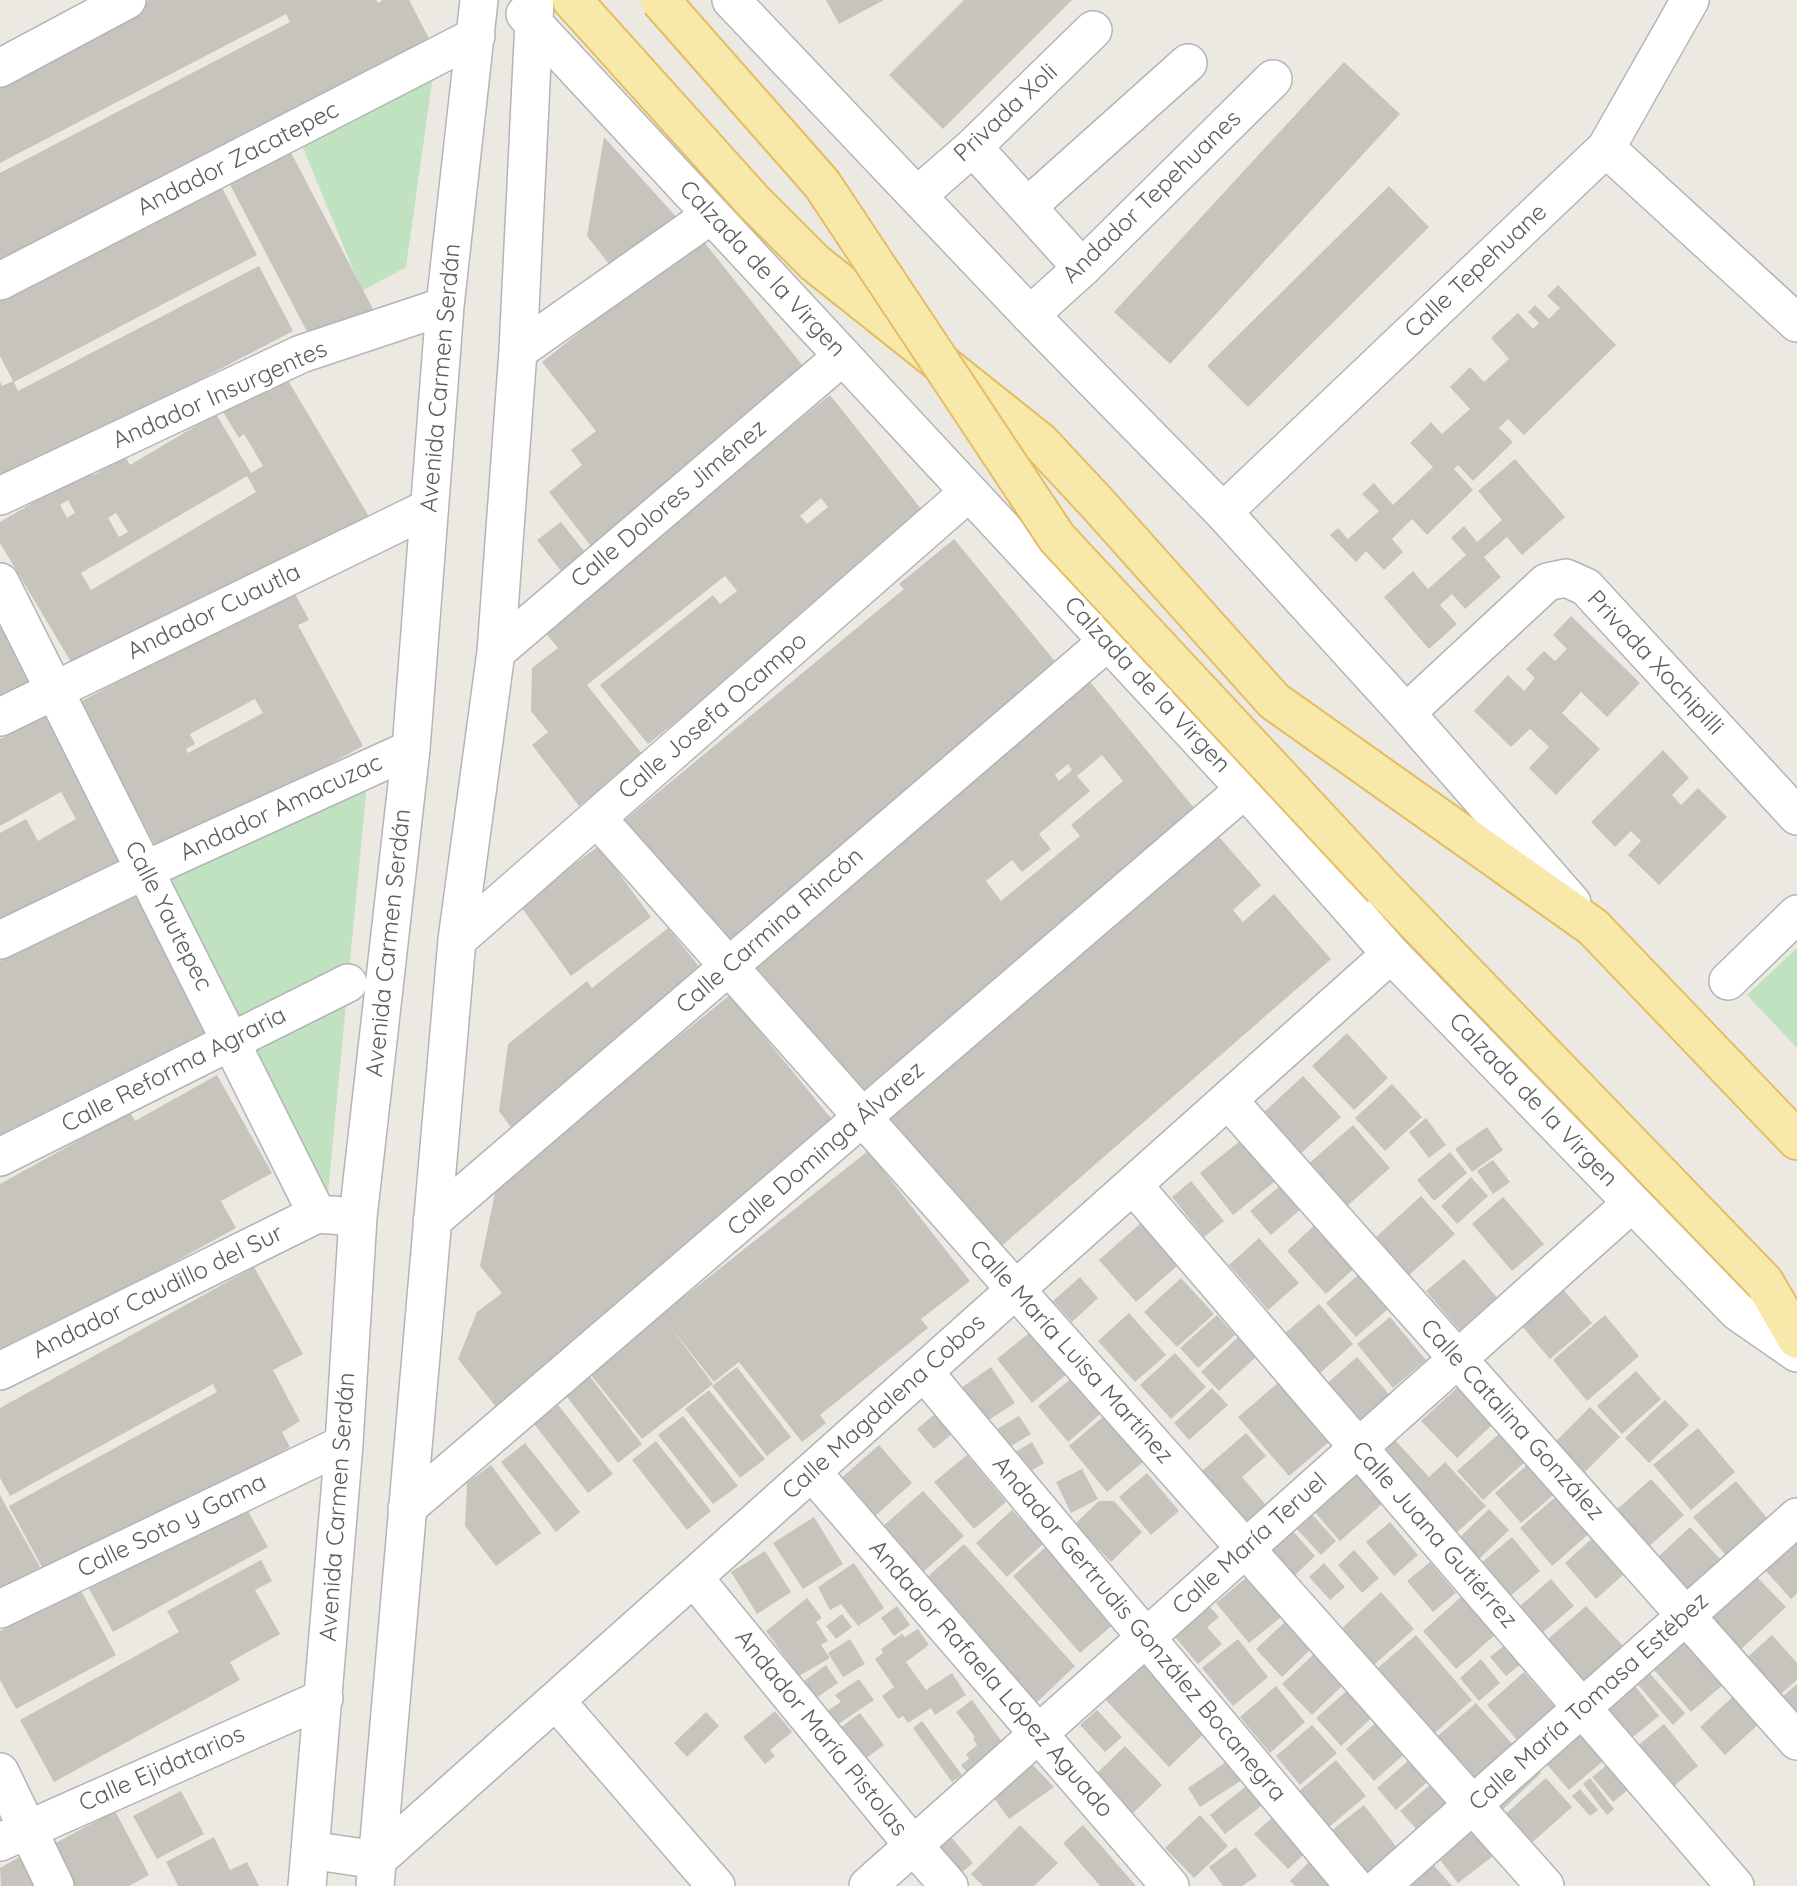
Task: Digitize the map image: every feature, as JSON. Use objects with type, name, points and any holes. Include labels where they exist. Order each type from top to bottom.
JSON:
[{"type":"main road","name":"Calzada de la Virgen","points":[[572,0],[753,201],[815,263],[1040,442],[1274,701],[1593,927],[1797,1140]]},
{"type":"main road","name":"Calzada de la Virgen","points":[[660,0],[822,184],[1057,538],[1383,888],[1764,1282],[1797,1339]]},
{"type":"street","points":[[0,68],[127,0]]},
{"type":"street","name":"Avenida Carmen Serdán","points":[[307,1886],[344,1444],[358,1217],[411,749],[445,306],[479,0]]},
{"type":"street","name":"Calzada de la Virgen","points":[[731,0],[1030,315],[1223,512],[1406,713],[1593,927]]},
{"type":"street","name":"Calle Tepehuane","points":[[1223,512],[1606,148],[1690,0]]},
{"type":"street","points":[[310,1850],[376,1873],[457,940],[496,652],[519,351],[527,8]]},
{"type":"street","name":"Calzada de la Virgen","points":[[527,8],[711,215],[1245,789],[1391,954],[1738,1312],[1797,1353]]},
{"type":"street","name":"Privada Xoli","points":[[918,195],[973,147],[1093,30]]},
{"type":"street","name":"Andador Zacatepec","points":[[0,281],[476,36]]},
{"type":"street","points":[[1027,206],[1188,63]]},
{"type":"street","name":"Andador Tepehuanes","points":[[1030,315],[1082,268],[1273,79]]},
{"type":"street","points":[[973,147],[1082,268]]},
{"type":"street","points":[[1606,148],[1797,323]]},
{"type":"street","points":[[519,351],[711,215]]},
{"type":"street","name":"Andador Insurgentes","points":[[0,496],[301,354],[445,306]]},
{"type":"street","name":"Calle Dolores Jiménez","points":[[496,652],[843,356]]},
{"type":"street","name":"Calle Josefa Ocampo","points":[[457,940],[969,492]]},
{"type":"street","name":"Andador Cuautla","points":[[0,717],[429,508]]},
{"type":"street","name":"Privada Xochipilli","points":[[1406,713],[1547,582],[1566,579],[1586,587],[1797,816]]},
{"type":"street","name":"Calle Yautepec","points":[[0,582],[317,1214]]},
{"type":"street","name":"Calle Carmina Rincón","points":[[432,1221],[1107,642]]},
{"type":"street","name":"Andador Amacuzac","points":[[0,940],[145,870],[411,749]]},
{"type":"street","name":"Calle Dominga Álvarez","points":[[407,1508],[1245,789]]},
{"type":"street","name":"Calle María Luisa Martínez","points":[[597,818],[1545,1886]]},
{"type":"street","points":[[1728,981],[1797,915]]},
{"type":"street","name":"Calle Magdalena Cobos","points":[[376,1873],[556,1701],[1391,954]]},
{"type":"street","name":"Calle Reforma Agraria","points":[[0,1157],[348,983]]},
{"type":"street","name":"Calle Catalina González","points":[[1228,1100],[1797,1741]]},
{"type":"street","name":"Calle Juana Gutiérrez","points":[[1133,1185],[1735,1886]]},
{"type":"street","name":"Calle María Teruel","points":[[868,1886],[1632,1203]]},
{"type":"street","points":[[317,1214],[358,1217]]},
{"type":"street","name":"Andador Caudillo del Sur","points":[[0,1371],[317,1214]]},
{"type":"street","name":"Andador Gertrudis González Bocanegra","points":[[924,1372],[1354,1886]]},
{"type":"street","name":"Calle Soto y Gama","points":[[0,1609],[344,1444]]},
{"type":"street","name":"Andador Rafaela López Aguado","points":[[812,1472],[1170,1886]]},
{"type":"street","name":"Calle María Tomasa Estébez","points":[[1381,1886],[1797,1517]]},
{"type":"street","name":"Andador María Pistolas","points":[[694,1578],[949,1886]]},
{"type":"street","name":"Calle Ejidatarios","points":[[14,1835],[324,1698]]},
{"type":"street","points":[[556,1701],[707,1883]]},
{"type":"street","points":[[0,1772],[14,1835],[55,1886]]},
{"type":"green space","points":[[434,68],[406,267],[362,291],[301,143]]},
{"type":"green space","points":[[367,783],[328,1193],[320,1188],[157,878]]},
{"type":"green space","points":[[1797,948],[1797,1048],[1747,995]]},
{"type":"building","points":[[149,0],[376,0],[378,3],[383,0],[409,0],[434,48],[0,273],[0,173],[290,22],[286,14],[0,163],[0,77]]},
{"type":"building","points":[[826,0],[884,0],[839,24]]},
{"type":"building","points":[[964,0],[1072,0],[943,129],[889,75]]},
{"type":"building","points":[[1344,62],[1400,114],[1170,364],[1114,312]]},
{"type":"building","points":[[604,137],[680,221],[613,269],[587,236]]},
{"type":"building","points":[[288,147],[373,309],[312,341],[227,179]]},
{"type":"building","points":[[219,182],[257,255],[14,382],[18,391],[259,266],[293,331],[0,484],[0,381],[2,386],[13,381],[0,356],[0,296]]},
{"type":"building","points":[[1389,186],[1429,227],[1248,407],[1207,366]]},
{"type":"building","points":[[700,237],[811,376],[594,550],[549,492],[582,465],[571,450],[596,431],[542,362]]},
{"type":"building","points":[[1558,285],[1616,345],[1524,435],[1508,419],[1499,428],[1513,442],[1473,481],[1458,465],[1454,469],[1473,490],[1427,535],[1412,519],[1392,539],[1403,552],[1384,570],[1366,551],[1356,562],[1330,535],[1338,528],[1348,539],[1379,511],[1362,494],[1374,483],[1393,505],[1433,467],[1410,443],[1431,422],[1442,434],[1470,409],[1450,387],[1470,367],[1484,382],[1509,359],[1491,338],[1518,313],[1533,329],[1539,323],[1528,312],[1535,305],[1549,319],[1560,308],[1547,296]]},
{"type":"building","points":[[283,372],[371,520],[77,672],[0,543],[0,522],[90,469],[94,475],[125,456],[130,465],[216,414],[251,473],[263,466],[244,434],[239,438],[221,409]],"holes":[[[247,476],[256,492],[91,590],[81,573]],[[68,500],[75,513],[67,518],[60,505]],[[116,513],[128,532],[119,537],[108,518]]]},
{"type":"building","points":[[830,395],[930,520],[648,744],[600,685],[713,595],[720,604],[737,591],[725,576],[587,685],[643,755],[579,806],[532,745],[548,732],[531,711],[532,668],[558,648],[540,626]],"holes":[[[821,498],[828,507],[807,524],[800,516]]]},
{"type":"building","points":[[1515,459],[1565,517],[1522,555],[1507,537],[1484,557],[1501,577],[1465,609],[1452,594],[1440,605],[1457,624],[1429,649],[1384,597],[1413,571],[1428,589],[1466,555],[1451,538],[1464,526],[1477,542],[1502,520],[1478,491]]},
{"type":"building","points":[[561,522],[588,556],[564,575],[537,540]]},
{"type":"building","points":[[954,539],[1058,665],[902,794],[909,802],[727,953],[621,823],[904,589],[899,584]]},
{"type":"building","points":[[292,588],[309,620],[298,625],[363,746],[211,828],[157,849],[78,703]],"holes":[[[255,699],[263,713],[188,753],[186,749],[195,744],[190,734]]]},
{"type":"building","points":[[1571,616],[1640,683],[1607,717],[1581,692],[1562,713],[1600,749],[1556,795],[1529,768],[1549,747],[1530,729],[1511,747],[1474,711],[1508,675],[1524,691],[1535,678],[1526,669],[1544,651],[1555,661],[1567,649],[1553,635]]},
{"type":"building","points":[[0,624],[37,689],[0,710]]},
{"type":"building","points":[[1086,677],[1195,809],[861,1102],[751,968]],"holes":[[[1102,755],[1123,781],[1071,825],[1080,836],[1001,901],[986,881],[1012,860],[1022,872],[1051,849],[1039,834],[1090,791],[1077,776]],[[1068,764],[1072,770],[1059,781],[1055,775]]]},
{"type":"building","points":[[46,714],[129,860],[0,933],[0,833],[26,819],[38,841],[76,819],[61,792],[0,826],[0,739]]},
{"type":"building","points":[[1663,750],[1689,778],[1672,795],[1681,805],[1698,788],[1727,817],[1659,885],[1628,855],[1641,841],[1631,831],[1615,847],[1591,822]]},
{"type":"building","points":[[1214,831],[1261,885],[1233,910],[1243,922],[1274,894],[1331,959],[997,1250],[883,1119]]},
{"type":"building","points":[[599,846],[651,917],[571,976],[519,904]]},
{"type":"building","points":[[133,889],[209,1030],[0,1143],[0,961]]},
{"type":"building","points":[[668,928],[710,980],[516,1134],[499,1111],[508,1044],[587,981],[592,988]]},
{"type":"building","points":[[730,995],[839,1128],[496,1407],[458,1359],[477,1312],[502,1293],[480,1266],[497,1183]]},
{"type":"building","points":[[1347,1033],[1388,1078],[1354,1110],[1312,1066]]},
{"type":"building","points":[[217,1075],[272,1173],[221,1201],[236,1228],[0,1358],[0,1184],[130,1112],[135,1121]]},
{"type":"building","points":[[1303,1076],[1341,1117],[1298,1156],[1261,1115]]},
{"type":"building","points":[[1392,1084],[1422,1117],[1385,1151],[1355,1118]]},
{"type":"building","points":[[1426,1118],[1446,1145],[1429,1158],[1409,1132]]},
{"type":"building","points":[[1353,1125],[1390,1168],[1346,1207],[1308,1164]]},
{"type":"building","points":[[1487,1127],[1503,1150],[1472,1172],[1455,1149]]},
{"type":"building","points":[[1245,1137],[1278,1179],[1233,1215],[1200,1173]]},
{"type":"building","points":[[868,1151],[970,1281],[921,1319],[928,1328],[820,1415],[826,1423],[802,1442],[739,1362],[714,1382],[668,1324],[713,1384],[642,1439],[587,1370]]},
{"type":"building","points":[[1450,1152],[1467,1173],[1434,1201],[1417,1180]]},
{"type":"building","points":[[1493,1160],[1510,1182],[1493,1194],[1477,1171]]},
{"type":"building","points":[[1471,1177],[1488,1196],[1457,1224],[1441,1206]]},
{"type":"building","points":[[1288,1179],[1308,1203],[1271,1235],[1250,1211]]},
{"type":"building","points":[[1191,1181],[1224,1221],[1204,1237],[1172,1197]]},
{"type":"building","points":[[1421,1196],[1455,1234],[1409,1275],[1375,1238]]},
{"type":"building","points":[[1503,1197],[1544,1244],[1512,1271],[1472,1224]]},
{"type":"building","points":[[1320,1220],[1360,1263],[1326,1294],[1287,1251]]},
{"type":"building","points":[[1141,1223],[1178,1265],[1136,1302],[1099,1260]]},
{"type":"building","points":[[1259,1238],[1299,1283],[1268,1310],[1229,1265]]},
{"type":"building","points":[[1464,1259],[1500,1301],[1462,1333],[1426,1291]]},
{"type":"building","points":[[254,1267],[303,1354],[273,1370],[300,1421],[282,1432],[290,1447],[49,1580],[9,1506],[217,1392],[213,1384],[10,1496],[0,1478],[0,1408]]},
{"type":"building","points":[[1365,1269],[1395,1303],[1356,1337],[1326,1303]]},
{"type":"building","points":[[1080,1277],[1098,1298],[1072,1322],[1053,1301]]},
{"type":"building","points":[[1181,1278],[1214,1314],[1177,1347],[1144,1312]]},
{"type":"building","points":[[1563,1289],[1592,1323],[1550,1359],[1521,1325]]},
{"type":"building","points":[[1319,1304],[1353,1344],[1311,1381],[1276,1341]]},
{"type":"building","points":[[1129,1313],[1166,1355],[1135,1382],[1098,1341]]},
{"type":"building","points":[[1217,1315],[1235,1335],[1198,1368],[1180,1348]]},
{"type":"building","points":[[1605,1315],[1639,1356],[1587,1401],[1553,1360]]},
{"type":"building","points":[[1390,1317],[1426,1360],[1393,1388],[1357,1344]]},
{"type":"building","points":[[1033,1330],[1068,1373],[1032,1403],[997,1359]]},
{"type":"building","points":[[1238,1337],[1257,1356],[1219,1391],[1201,1372]]},
{"type":"building","points":[[1175,1353],[1206,1387],[1171,1419],[1140,1385]]},
{"type":"building","points":[[1357,1357],[1394,1400],[1354,1436],[1316,1393]]},
{"type":"building","points":[[737,1367],[791,1437],[767,1456],[712,1386]]},
{"type":"building","points":[[991,1367],[1015,1403],[981,1425],[958,1390]]},
{"type":"building","points":[[1636,1371],[1661,1399],[1622,1434],[1597,1406]]},
{"type":"building","points":[[588,1374],[642,1444],[618,1463],[564,1393]]},
{"type":"building","points":[[1075,1375],[1105,1410],[1068,1442],[1038,1406]]},
{"type":"building","points":[[1279,1382],[1330,1441],[1289,1476],[1238,1417]]},
{"type":"building","points":[[1459,1386],[1494,1423],[1457,1458],[1421,1421]]},
{"type":"building","points":[[1212,1388],[1228,1405],[1189,1440],[1174,1423]]},
{"type":"building","points":[[709,1390],[765,1459],[740,1478],[685,1409]]},
{"type":"building","points":[[1665,1400],[1689,1425],[1649,1463],[1625,1438]]},
{"type":"building","points":[[558,1405],[613,1474],[588,1493],[534,1424]]},
{"type":"building","points":[[1590,1407],[1620,1437],[1582,1475],[1552,1445]]},
{"type":"building","points":[[1110,1411],[1148,1458],[1107,1492],[1069,1446]]},
{"type":"building","points":[[936,1413],[953,1433],[934,1449],[917,1429]]},
{"type":"building","points":[[683,1416],[738,1486],[713,1504],[658,1435]]},
{"type":"building","points":[[1019,1416],[1031,1434],[996,1455],[985,1436]]},
{"type":"building","points":[[1698,1428],[1735,1472],[1691,1510],[1653,1465]]},
{"type":"building","points":[[1501,1432],[1526,1461],[1483,1500],[1457,1471]]},
{"type":"building","points":[[1246,1433],[1266,1456],[1242,1477],[1266,1505],[1246,1522],[1202,1471]]},
{"type":"building","points":[[1395,1440],[1429,1477],[1445,1462],[1486,1506],[1452,1537],[1376,1458]]},
{"type":"building","points":[[656,1441],[711,1511],[687,1530],[632,1460]]},
{"type":"building","points":[[1032,1442],[1044,1463],[1018,1479],[1005,1458]]},
{"type":"building","points":[[525,1443],[580,1512],[556,1532],[501,1462]]},
{"type":"building","points":[[879,1445],[912,1483],[873,1518],[839,1480]]},
{"type":"building","points":[[967,1455],[1006,1502],[974,1529],[934,1482]]},
{"type":"building","points":[[1533,1460],[1559,1490],[1521,1523],[1495,1493]]},
{"type":"building","points":[[491,1465],[541,1533],[496,1566],[465,1526],[467,1483]]},
{"type":"building","points":[[1082,1469],[1098,1499],[1071,1513],[1056,1482]]},
{"type":"building","points":[[1355,1471],[1383,1503],[1340,1541],[1312,1509]]},
{"type":"building","points":[[1147,1473],[1179,1511],[1151,1535],[1119,1497]]},
{"type":"building","points":[[1651,1479],[1684,1515],[1646,1549],[1613,1513]]},
{"type":"building","points":[[1736,1481],[1772,1524],[1730,1560],[1693,1517]]},
{"type":"building","points":[[923,1491],[964,1536],[923,1572],[882,1527]]},
{"type":"building","points":[[1559,1494],[1591,1532],[1552,1566],[1520,1528]]},
{"type":"building","points":[[0,1495],[40,1567],[0,1589]]},
{"type":"building","points":[[1099,1501],[1114,1501],[1142,1532],[1111,1562],[1075,1524]]},
{"type":"building","points":[[243,1502],[268,1547],[113,1632],[88,1587]]},
{"type":"building","points":[[1489,1509],[1509,1530],[1477,1561],[1457,1540]]},
{"type":"building","points":[[1012,1510],[1043,1544],[1007,1577],[976,1543]]},
{"type":"building","points":[[1311,1513],[1336,1541],[1321,1555],[1295,1527]]},
{"type":"building","points":[[814,1517],[843,1564],[803,1589],[773,1543]]},
{"type":"building","points":[[1390,1522],[1418,1555],[1394,1576],[1366,1542]]},
{"type":"building","points":[[1690,1527],[1724,1563],[1692,1595],[1657,1558]]},
{"type":"building","points":[[1290,1528],[1315,1556],[1289,1581],[1263,1552]]},
{"type":"building","points":[[1600,1531],[1632,1567],[1596,1599],[1565,1563]]},
{"type":"building","points":[[1512,1537],[1540,1571],[1508,1598],[1480,1564]]},
{"type":"building","points":[[1056,1538],[1123,1616],[1080,1653],[1013,1576]]},
{"type":"building","points":[[1797,1540],[1797,1594],[1791,1599],[1765,1570]]},
{"type":"building","points":[[964,1544],[1075,1666],[1029,1710],[923,1581]]},
{"type":"building","points":[[1354,1550],[1379,1578],[1362,1593],[1338,1565]]},
{"type":"building","points":[[765,1551],[791,1592],[757,1614],[731,1572]]},
{"type":"building","points":[[261,1560],[272,1581],[255,1590],[280,1634],[230,1662],[240,1680],[54,1782],[20,1720],[179,1632],[167,1611]]},
{"type":"building","points":[[1430,1562],[1456,1593],[1433,1612],[1407,1581]]},
{"type":"building","points":[[854,1563],[884,1608],[858,1626],[841,1604],[830,1610],[818,1587]]},
{"type":"building","points":[[1324,1563],[1345,1587],[1330,1600],[1309,1577]]},
{"type":"building","points":[[1248,1576],[1281,1617],[1249,1643],[1216,1603]]},
{"type":"building","points":[[1756,1576],[1786,1607],[1739,1651],[1710,1621]]},
{"type":"building","points":[[1551,1579],[1574,1606],[1536,1638],[1513,1612]]},
{"type":"building","points":[[79,1587],[116,1655],[16,1709],[0,1680],[0,1631]]},
{"type":"building","points":[[1381,1592],[1414,1629],[1374,1665],[1341,1629]]},
{"type":"building","points":[[1461,1597],[1495,1635],[1456,1669],[1423,1631]]},
{"type":"building","points":[[807,1598],[822,1618],[816,1622],[828,1641],[821,1645],[830,1658],[799,1676],[766,1631]]},
{"type":"building","points":[[1204,1601],[1219,1617],[1207,1627],[1222,1644],[1198,1664],[1169,1630]]},
{"type":"building","points":[[897,1606],[910,1625],[894,1636],[881,1618]]},
{"type":"building","points":[[1586,1606],[1623,1646],[1578,1686],[1541,1645]]},
{"type":"building","points":[[842,1614],[852,1627],[836,1639],[826,1626]]},
{"type":"building","points":[[1288,1619],[1313,1647],[1282,1677],[1256,1649]]},
{"type":"building","points":[[918,1629],[929,1645],[906,1662],[926,1690],[952,1673],[966,1695],[935,1715],[931,1708],[908,1723],[903,1716],[898,1719],[882,1696],[894,1687],[875,1659],[883,1653],[881,1649],[902,1634],[905,1637]]},
{"type":"building","points":[[1686,1630],[1729,1680],[1691,1712],[1648,1663]]},
{"type":"building","points":[[1416,1635],[1472,1700],[1429,1738],[1373,1672]]},
{"type":"building","points":[[1772,1635],[1797,1663],[1797,1680],[1776,1698],[1743,1661]]},
{"type":"building","points":[[850,1639],[865,1664],[843,1677],[828,1653]]},
{"type":"building","points":[[1238,1639],[1268,1677],[1233,1706],[1202,1668]]},
{"type":"building","points":[[1506,1644],[1522,1663],[1506,1676],[1490,1657]]},
{"type":"building","points":[[1316,1652],[1345,1683],[1312,1715],[1282,1684]]},
{"type":"building","points":[[1143,1656],[1211,1727],[1169,1767],[1102,1696]]},
{"type":"building","points":[[1481,1659],[1500,1683],[1479,1701],[1460,1678]]},
{"type":"building","points":[[826,1665],[838,1683],[816,1698],[804,1681]]},
{"type":"building","points":[[1645,1668],[1685,1713],[1673,1725],[1633,1679]]},
{"type":"building","points":[[1524,1672],[1561,1714],[1523,1747],[1487,1705]]},
{"type":"building","points":[[859,1679],[874,1700],[837,1725],[827,1711],[841,1702],[835,1695]]},
{"type":"building","points":[[1631,1681],[1659,1716],[1624,1744],[1596,1710]]},
{"type":"building","points":[[1797,1684],[1797,1717],[1781,1698]]},
{"type":"building","points":[[1276,1686],[1305,1722],[1270,1753],[1240,1717]]},
{"type":"building","points":[[1351,1687],[1376,1714],[1341,1746],[1316,1718]]},
{"type":"building","points":[[1738,1692],[1763,1720],[1725,1755],[1700,1727]]},
{"type":"building","points":[[972,1700],[1005,1746],[968,1774],[961,1765],[969,1759],[966,1754],[977,1745],[973,1739],[975,1737],[956,1712]]},
{"type":"building","points":[[1476,1703],[1513,1745],[1469,1784],[1432,1741]]},
{"type":"building","points":[[1097,1710],[1122,1737],[1105,1752],[1080,1725]]},
{"type":"building","points":[[775,1711],[792,1732],[770,1750],[775,1756],[765,1764],[743,1737]]},
{"type":"building","points":[[706,1712],[719,1726],[687,1757],[674,1743]]},
{"type":"building","points":[[860,1713],[884,1745],[861,1762],[837,1730]]},
{"type":"building","points":[[1577,1718],[1609,1756],[1569,1790],[1537,1753]]},
{"type":"building","points":[[1380,1719],[1408,1751],[1374,1781],[1346,1749]]},
{"type":"building","points":[[922,1721],[962,1775],[952,1782],[913,1728]]},
{"type":"building","points":[[1664,1724],[1698,1766],[1663,1795],[1629,1753]]},
{"type":"building","points":[[1312,1725],[1337,1753],[1300,1785],[1276,1756]]},
{"type":"building","points":[[1125,1746],[1162,1785],[1132,1814],[1094,1776]]},
{"type":"building","points":[[1417,1753],[1436,1774],[1396,1810],[1377,1788]]},
{"type":"building","points":[[1232,1758],[1245,1778],[1200,1807],[1188,1788]]},
{"type":"building","points":[[1027,1759],[1054,1787],[1009,1819],[991,1794]]},
{"type":"building","points":[[1336,1760],[1366,1796],[1329,1827],[1299,1791]]},
{"type":"building","points":[[1529,1760],[1541,1773],[1498,1814],[1486,1800]]},
{"type":"building","points":[[1613,1760],[1634,1785],[1613,1802],[1592,1777]]},
{"type":"building","points":[[1438,1778],[1455,1798],[1418,1831],[1400,1811]]},
{"type":"building","points":[[1546,1778],[1572,1807],[1527,1847],[1501,1818]]},
{"type":"building","points":[[1590,1778],[1614,1809],[1607,1815],[1583,1784]]},
{"type":"building","points":[[1250,1783],[1265,1803],[1225,1834],[1210,1815]]},
{"type":"building","points":[[1580,1789],[1598,1810],[1590,1816],[1572,1796]]},
{"type":"building","points":[[181,1791],[204,1834],[157,1859],[133,1816]]},
{"type":"building","points":[[1364,1805],[1397,1848],[1364,1874],[1331,1831]]},
{"type":"building","points":[[115,1811],[149,1875],[129,1886],[69,1886],[48,1847]]},
{"type":"building","points":[[1277,1813],[1310,1849],[1288,1869],[1254,1834]]},
{"type":"building","points":[[1200,1815],[1228,1846],[1194,1878],[1165,1848]]},
{"type":"building","points":[[1472,1821],[1497,1853],[1458,1883],[1433,1851]]},
{"type":"building","points":[[1020,1825],[1058,1863],[1034,1886],[983,1886],[971,1874]]},
{"type":"building","points":[[1083,1825],[1136,1886],[1100,1886],[1063,1843]]},
{"type":"building","points":[[946,1831],[973,1863],[960,1874],[932,1843]]},
{"type":"building","points":[[214,1837],[230,1870],[247,1862],[259,1886],[178,1886],[166,1862]]},
{"type":"building","points":[[1236,1847],[1257,1876],[1242,1886],[1223,1886],[1209,1867]]},
{"type":"building","points":[[23,1855],[40,1886],[1,1886],[0,1868]]},
{"type":"building","points":[[1314,1857],[1342,1886],[1295,1886],[1290,1881]]},
{"type":"building","points":[[1431,1862],[1452,1886],[1402,1886]]}]
